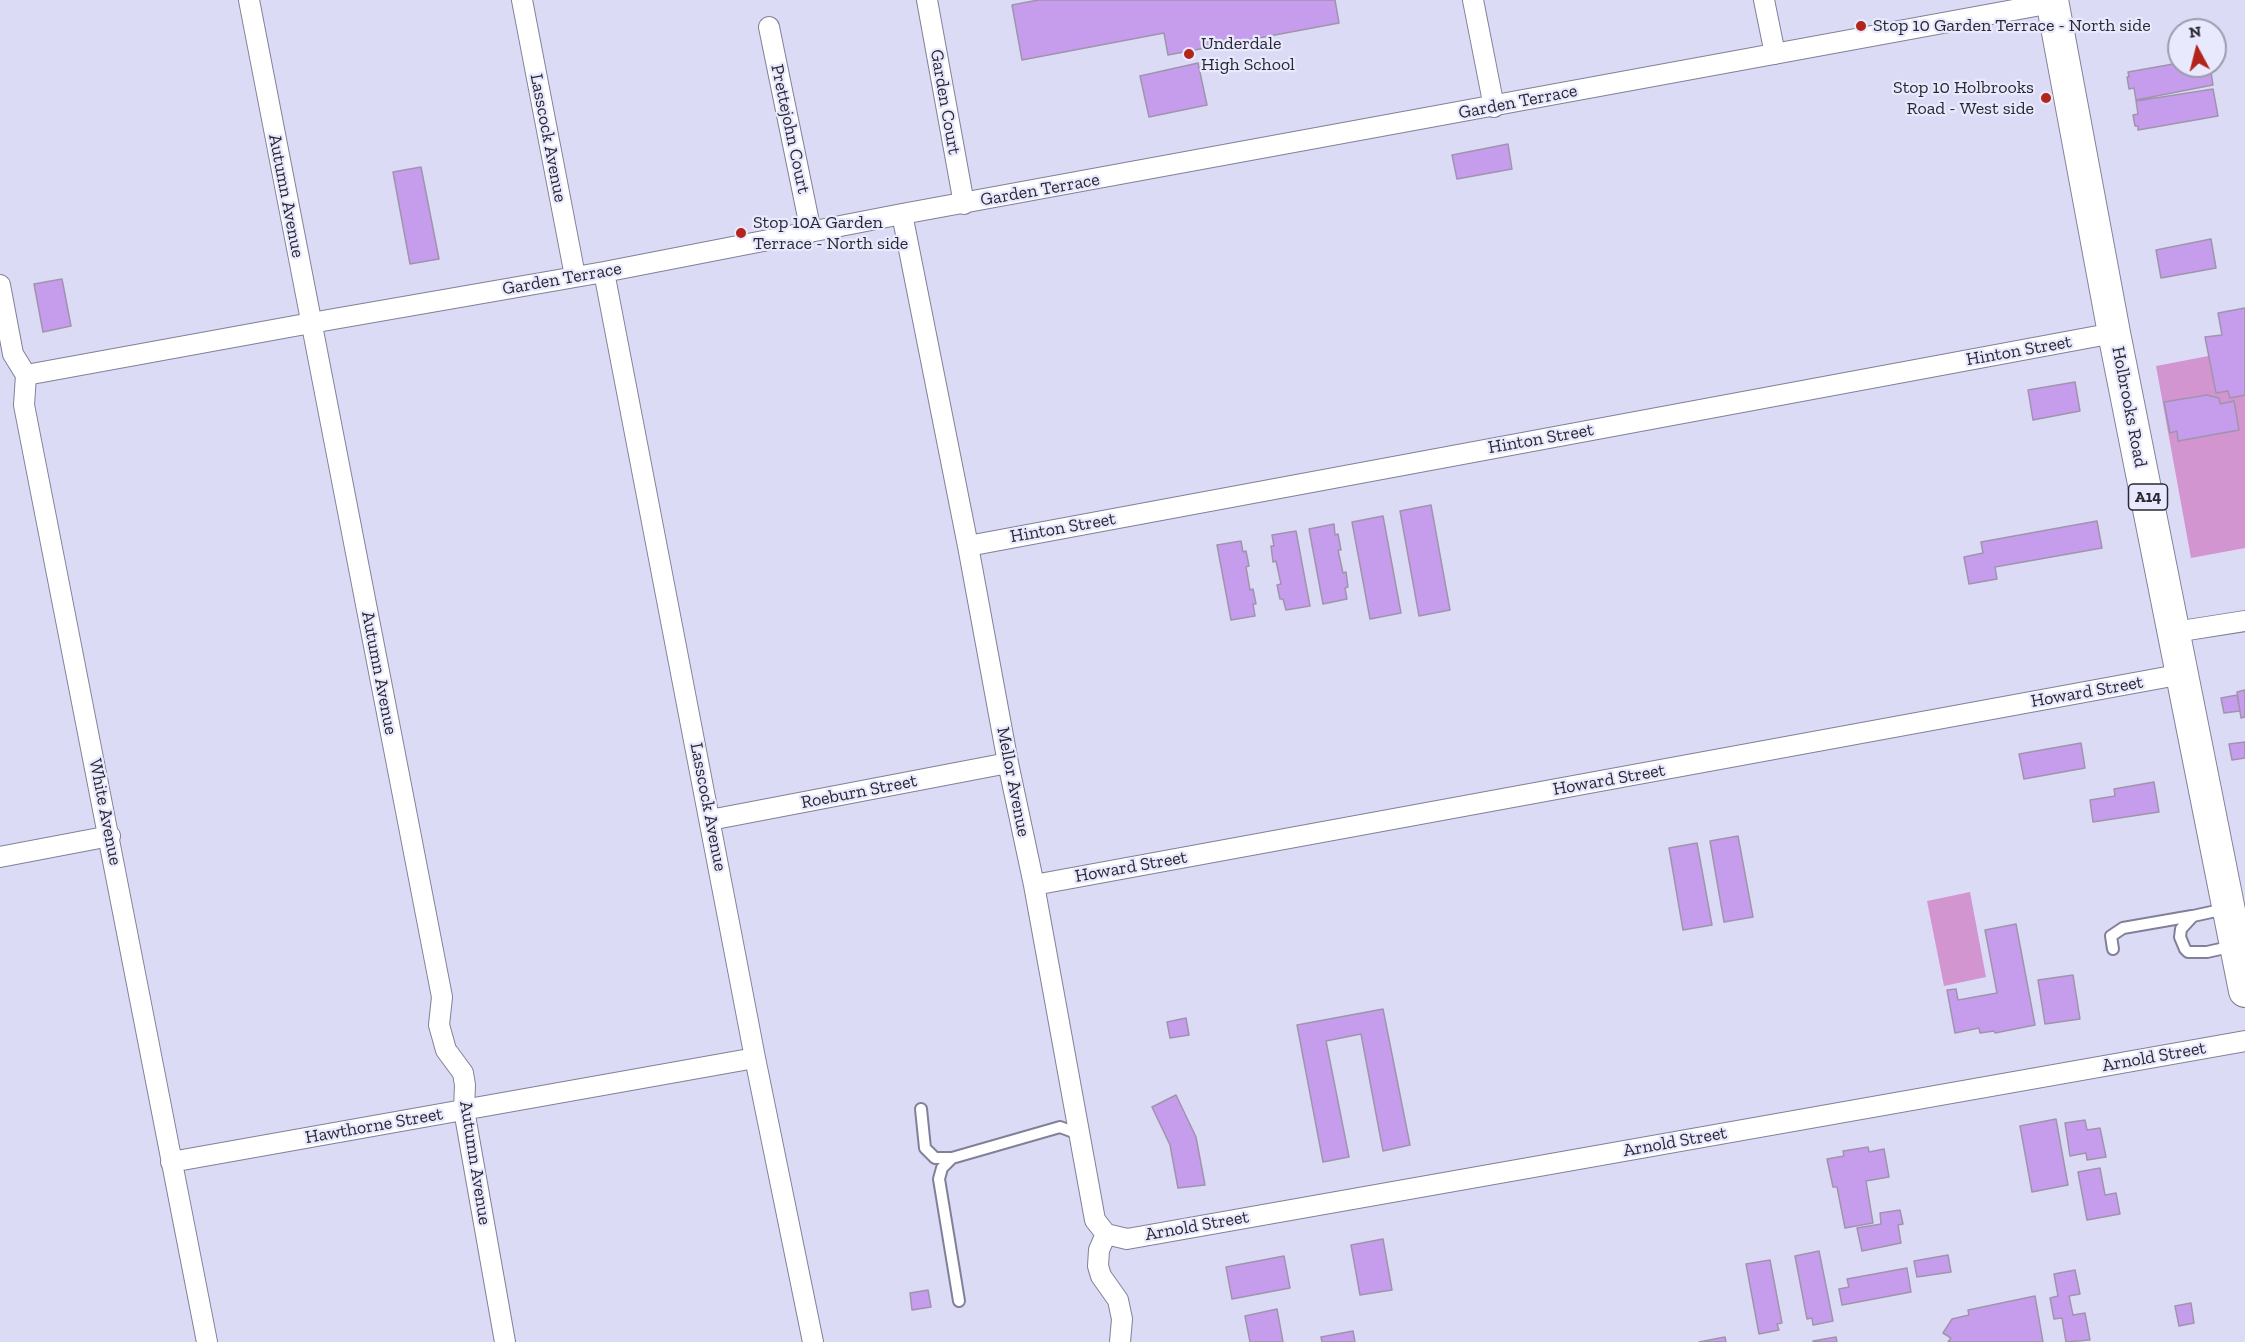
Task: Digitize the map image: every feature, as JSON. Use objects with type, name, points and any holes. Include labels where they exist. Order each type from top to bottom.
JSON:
[{"type":"main road","name":"Holbrooks Road","points":[[2052,2],[2114,333],[2245,991]]},
{"type":"street","name":"Autumn Avenue","points":[[249,0],[442,997],[439,1025],[446,1050],[463,1073],[464,1110],[505,1342]]},
{"type":"street","name":"Lasscock Avenue","points":[[522,0],[575,276]]},
{"type":"street","name":"Garden Court","points":[[927,0],[964,204]]},
{"type":"street","points":[[1473,0],[1494,107]]},
{"type":"street","points":[[1764,0],[1775,54]]},
{"type":"street","name":"Garden Terrace","points":[[26,375],[311,322],[604,272],[902,214],[1494,107],[2052,2]]},
{"type":"street","name":"Prettejohn Court","points":[[769,27],[811,232]]},
{"type":"street","name":"Mellor Avenue","points":[[902,214],[968,546],[1008,763],[1034,885],[1095,1220],[1106,1234]]},
{"type":"street","name":"Lasscock Avenue","points":[[604,272],[755,1058],[813,1342]]},
{"type":"street","points":[[0,285],[13,354],[26,375]]},
{"type":"street","name":"Hinton Street","points":[[968,546],[2114,333]]},
{"type":"street","name":"White Avenue","points":[[26,375],[24,405],[207,1342]]},
{"type":"street","points":[[2175,632],[2245,621]]},
{"type":"street","name":"Howard Street","points":[[1034,885],[2183,674]]},
{"type":"street","name":"Roeburn Street","points":[[711,820],[1008,763]]},
{"type":"street","points":[[0,857],[110,836]]},
{"type":"street","name":"Arnold Street","points":[[1106,1234],[1127,1239],[2245,1041]]},
{"type":"street","name":"Hawthorne Street","points":[[171,1162],[755,1058]]},
{"type":"street","points":[[1106,1234],[1099,1250],[1098,1266],[1101,1276],[1118,1300],[1122,1319],[1120,1342]]},
{"type":"lane","points":[[2114,949],[2111,936],[2123,928],[2217,911],[2230,914]]},
{"type":"lane","points":[[2193,916],[2181,929],[2182,945],[2188,952],[2219,951],[2236,946]]},
{"type":"lane","points":[[921,1109],[925,1148],[935,1158],[952,1158],[1060,1127],[1079,1134]]},
{"type":"lane","points":[[952,1158],[940,1172],[939,1179],[959,1301]]},
{"type":"shaded area","points":[[2245,349],[2245,548],[2191,558],[2156,366]]},
{"type":"shaded area","points":[[1970,892],[1986,977],[1944,986],[1927,901]]},
{"type":"building","points":[[1038,0],[1335,0],[1339,23],[1168,55],[1164,33],[1022,60],[1012,5]]},
{"type":"building","points":[[1198,63],[1207,105],[1149,117],[1140,76]]},
{"type":"building","points":[[2167,65],[2167,78],[2212,78],[2213,85],[2136,100],[2134,88],[2129,89],[2128,72]]},
{"type":"building","points":[[2213,89],[2218,116],[2138,130],[2138,126],[2135,126],[2133,115],[2138,114],[2136,101]]},
{"type":"building","points":[[1508,144],[1512,169],[1457,179],[1452,155]]},
{"type":"building","points":[[421,167],[439,259],[410,264],[393,172]]},
{"type":"building","points":[[2211,239],[2216,268],[2161,278],[2156,250]]},
{"type":"building","points":[[62,279],[71,326],[43,332],[34,284]]},
{"type":"building","points":[[2245,308],[2245,395],[2230,398],[2228,391],[2216,393],[2205,337],[2222,335],[2218,313]]},
{"type":"building","points":[[2075,382],[2080,411],[2033,420],[2028,390]]},
{"type":"building","points":[[2207,395],[2219,398],[2220,404],[2234,401],[2239,430],[2178,441],[2177,431],[2170,433],[2164,402]]},
{"type":"building","points":[[1431,505],[1450,610],[1419,616],[1400,511]]},
{"type":"building","points":[[1383,516],[1401,613],[1370,619],[1352,522]]},
{"type":"building","points":[[2097,521],[2102,548],[1995,567],[1997,579],[1969,584],[1964,557],[1983,553],[1981,542]]},
{"type":"building","points":[[1334,524],[1335,535],[1338,534],[1341,550],[1338,550],[1343,573],[1346,572],[1347,599],[1323,604],[1309,529]]},
{"type":"building","points":[[1296,531],[1310,606],[1286,610],[1283,599],[1280,599],[1277,585],[1281,584],[1276,561],[1273,562],[1272,535]]},
{"type":"building","points":[[1241,541],[1249,566],[1246,567],[1250,590],[1253,589],[1256,604],[1253,604],[1255,616],[1231,620],[1217,545]]},
{"type":"building","points":[[2245,690],[2245,717],[2241,718],[2237,692]]},
{"type":"building","points":[[2237,695],[2240,711],[2224,713],[2221,698]]},
{"type":"building","points":[[2245,742],[2245,758],[2232,760],[2229,744]]},
{"type":"building","points":[[2081,743],[2085,768],[2024,779],[2019,754]]},
{"type":"building","points":[[2154,782],[2159,812],[2093,822],[2090,800],[2115,796],[2114,789]]},
{"type":"building","points":[[1738,836],[1753,917],[1724,922],[1710,841]]},
{"type":"building","points":[[1697,843],[1712,925],[1683,930],[1669,848]]},
{"type":"building","points":[[2016,924],[2035,1025],[1995,1033],[1994,1031],[1980,1033],[1979,1028],[1955,1033],[1947,990],[1956,989],[1958,1000],[1997,993],[1985,930]]},
{"type":"building","points":[[2073,975],[2080,1019],[2045,1024],[2038,980]]},
{"type":"building","points":[[1383,1009],[1410,1145],[1383,1151],[1361,1034],[1326,1041],[1349,1157],[1323,1162],[1297,1025]]},
{"type":"building","points":[[1186,1018],[1189,1035],[1170,1038],[1167,1022]]},
{"type":"building","points":[[1176,1095],[1196,1137],[1205,1185],[1178,1188],[1170,1145],[1152,1107]]},
{"type":"building","points":[[2056,1119],[2068,1185],[2032,1192],[2020,1126]]},
{"type":"building","points":[[2085,1120],[2087,1130],[2100,1128],[2106,1157],[2087,1160],[2086,1153],[2070,1156],[2065,1123]]},
{"type":"building","points":[[1868,1147],[1869,1152],[1884,1149],[1889,1177],[1866,1181],[1873,1223],[1845,1228],[1837,1187],[1833,1187],[1827,1159],[1844,1156],[1843,1151]]},
{"type":"building","points":[[2100,1168],[2105,1195],[2116,1193],[2120,1214],[2087,1220],[2078,1172]]},
{"type":"building","points":[[1900,1210],[1903,1224],[1898,1225],[1901,1243],[1862,1251],[1857,1228],[1881,1224],[1880,1213]]},
{"type":"building","points":[[1383,1239],[1392,1290],[1360,1295],[1351,1245]]},
{"type":"building","points":[[1819,1251],[1833,1321],[1813,1325],[1812,1318],[1807,1319],[1795,1256]]},
{"type":"building","points":[[1948,1255],[1951,1272],[1917,1277],[1914,1261]]},
{"type":"building","points":[[1284,1256],[1290,1288],[1232,1299],[1226,1267]]},
{"type":"building","points":[[1770,1260],[1782,1323],[1777,1324],[1779,1330],[1759,1334],[1746,1264]]},
{"type":"building","points":[[1907,1268],[1911,1292],[1842,1305],[1839,1289],[1849,1287],[1847,1279]]},
{"type":"building","points":[[2075,1270],[2080,1294],[2069,1296],[2073,1315],[2085,1313],[2090,1340],[2066,1342],[2062,1318],[2054,1319],[2050,1298],[2058,1296],[2054,1274]]},
{"type":"building","points":[[928,1290],[931,1307],[912,1310],[910,1293]]},
{"type":"building","points":[[2035,1296],[2043,1342],[1948,1342],[1951,1338],[1943,1333],[1952,1319],[1969,1315],[1968,1310]]},
{"type":"building","points":[[2191,1303],[2194,1323],[2179,1326],[2175,1306]]},
{"type":"building","points":[[1277,1309],[1283,1342],[1250,1342],[1245,1316]]},
{"type":"building","points":[[1353,1331],[1355,1342],[1322,1342],[1321,1337]]},
{"type":"building","points":[[1725,1337],[1726,1342],[1699,1342]]},
{"type":"building","points":[[1836,1337],[1837,1342],[1813,1342],[1813,1341]]},
{"type":"place","name":"Stop 10 Garden Terrace - North side","points":[[1861,26]]},
{"type":"place","name":"Underdale High School","points":[[1189,54]]},
{"type":"place","name":"Stop 10 Holbrooks Road - West side","points":[[2046,98]]},
{"type":"place","name":"Stop 10A Garden Terrace - North side","points":[[741,233]]}]
